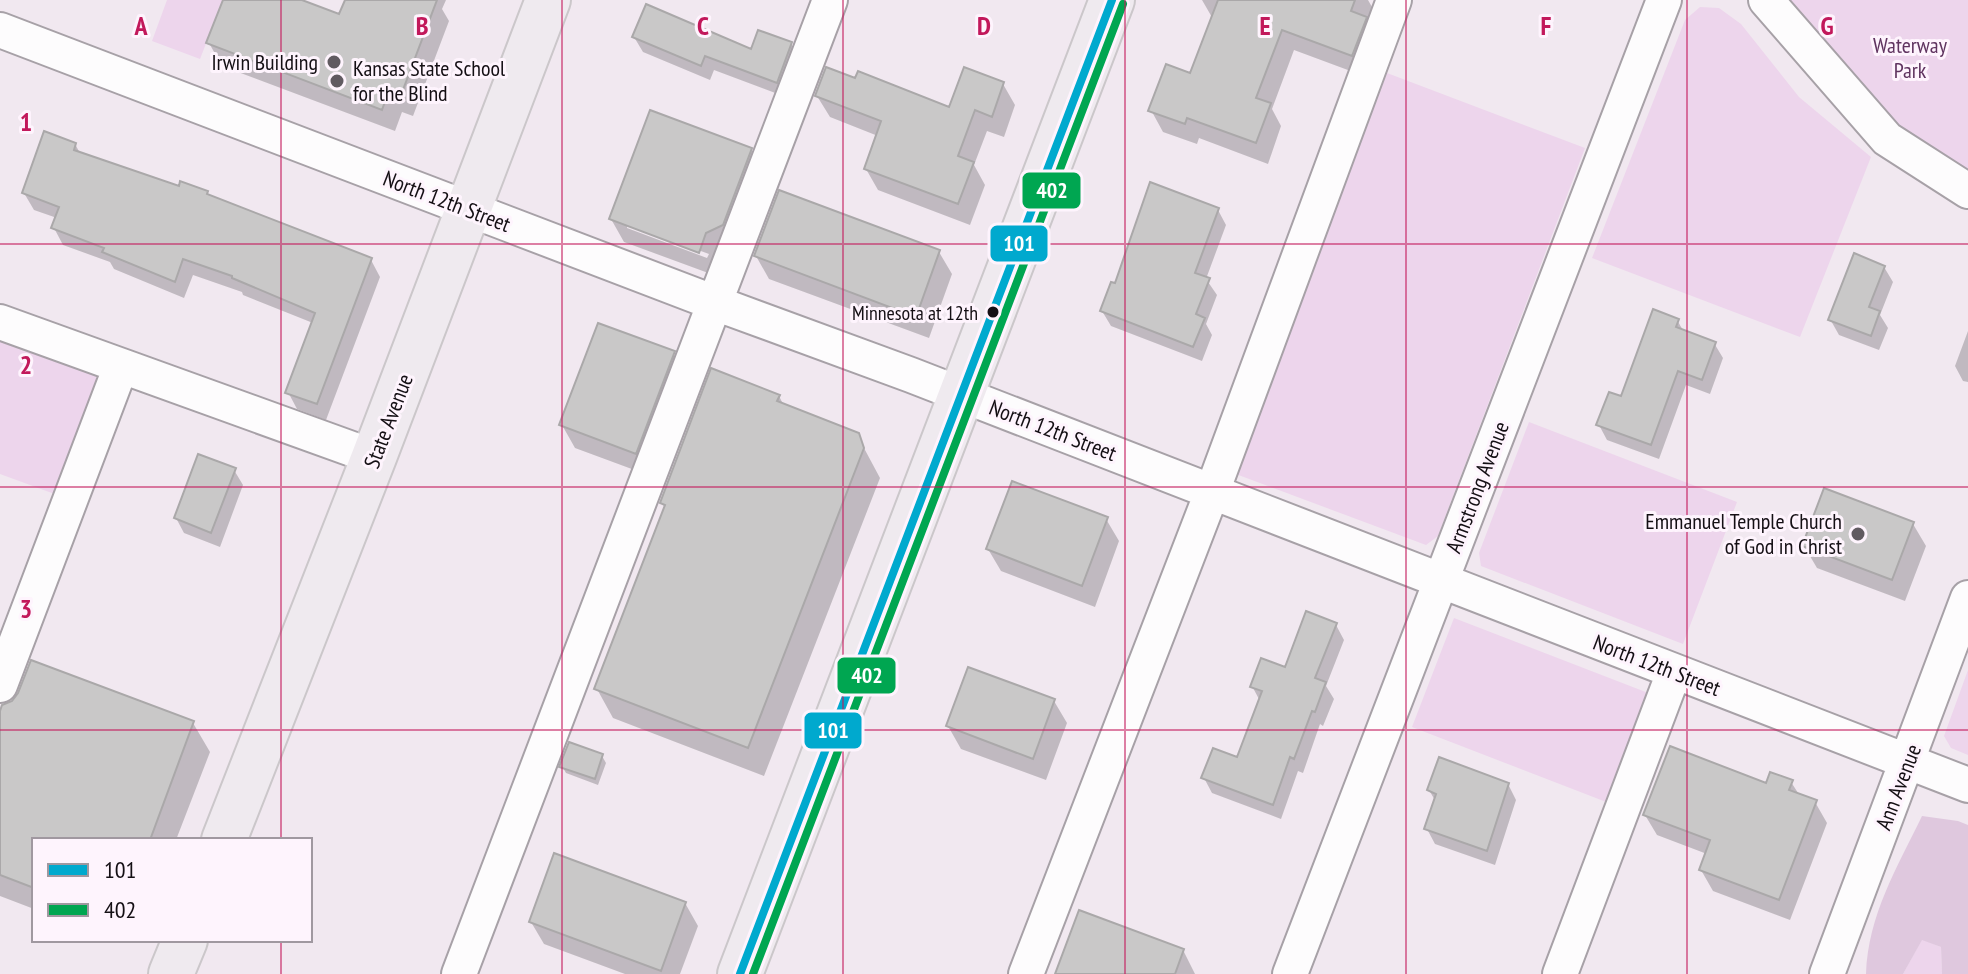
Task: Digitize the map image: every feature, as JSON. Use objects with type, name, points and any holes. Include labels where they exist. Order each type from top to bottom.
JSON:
[{"type":"main road","name":"State Avenue","points":[[225,838],[548,0]]},
{"type":"main road","points":[[740,974],[1112,0]]},
{"type":"main road","points":[[171,974],[184,942]]},
{"type":"street","points":[[459,974],[830,0]]},
{"type":"street","points":[[1026,974],[1212,492],[1394,0]]},
{"type":"street","name":"Armstrong Avenue","points":[[1290,974],[1664,0]]},
{"type":"street","points":[[1766,0],[1887,139],[1968,191]]},
{"type":"street","name":"North 12th Street","points":[[0,30],[962,394],[1968,785]]},
{"type":"street","points":[[0,322],[374,457]]},
{"type":"street","points":[[0,685],[121,366]]},
{"type":"street","name":"Ann Avenue","points":[[1827,974],[1968,598]]},
{"type":"street","points":[[1560,974],[1674,672]]},
{"type":"green space","points":[[167,0],[223,0],[200,59],[152,41]]},
{"type":"green space","name":"Waterway Park","points":[[1785,0],[1968,0],[1968,174],[1882,113]]},
{"type":"green space","points":[[1700,7],[1719,8],[1741,24],[1799,97],[1871,157],[1800,337],[1592,258],[1685,20]]},
{"type":"green space","points":[[1387,73],[1585,148],[1438,536],[1426,545],[1233,473]]},
{"type":"green space","points":[[0,331],[108,371],[60,496],[0,474]]},
{"type":"green space","points":[[1529,422],[1737,502],[1683,644],[1481,566],[1479,553]]},
{"type":"green space","points":[[1454,618],[1656,696],[1614,805],[1412,727]]},
{"type":"green space","points":[[1968,670],[1968,755],[1951,748],[1944,736]]},
{"type":"green space","points":[[1922,939],[1941,947],[1942,974],[1903,974]]},
{"type":"shaded area","points":[[1922,816],[1968,825],[1968,974],[1942,974],[1941,947],[1922,940],[1903,974],[1866,974],[1878,912]]},
{"type":"building","name":"Irwin Building","points":[[223,0],[302,0],[339,14],[345,0],[437,0],[401,95],[389,90],[382,110],[206,43]]},
{"type":"building","points":[[1218,0],[1355,0],[1351,11],[1367,17],[1352,56],[1282,30],[1256,98],[1271,103],[1256,143],[1187,118],[1185,124],[1148,111],[1166,64],[1190,73]]},
{"type":"building","points":[[646,4],[751,49],[758,30],[792,42],[777,83],[705,56],[701,66],[632,37]]},
{"type":"building","points":[[826,67],[855,78],[858,71],[949,107],[964,67],[1004,82],[992,117],[975,110],[958,156],[974,162],[958,204],[864,169],[881,121],[815,96]]},
{"type":"building","points":[[650,110],[752,148],[723,225],[706,233],[699,253],[609,219]]},
{"type":"building","points":[[44,131],[76,143],[74,150],[179,186],[180,181],[208,191],[207,194],[372,258],[317,404],[285,393],[315,313],[232,276],[183,259],[175,282],[102,252],[104,248],[51,228],[59,207],[22,193]]},
{"type":"building","points":[[1150,182],[1219,208],[1195,273],[1210,278],[1196,314],[1205,318],[1193,347],[1100,311],[1111,282],[1115,283]]},
{"type":"building","points":[[779,190],[940,250],[916,317],[754,256]]},
{"type":"building","points":[[1854,253],[1885,266],[1869,307],[1880,311],[1871,336],[1828,320]]},
{"type":"building","points":[[1653,309],[1679,319],[1676,327],[1716,342],[1702,380],[1678,371],[1651,445],[1596,425],[1609,392],[1621,396]]},
{"type":"building","points":[[598,323],[675,351],[636,454],[559,425]]},
{"type":"building","points":[[711,368],[780,395],[777,401],[859,433],[864,448],[748,748],[594,689],[665,505],[660,503]]},
{"type":"building","points":[[198,454],[236,468],[211,533],[174,518]]},
{"type":"building","points":[[1012,481],[1108,517],[1082,586],[986,549]]},
{"type":"building","name":"Emmanuel Temple Church of God in Christ","points":[[1824,488],[1914,522],[1892,580],[1802,546]]},
{"type":"building","points":[[1306,611],[1337,623],[1315,678],[1326,682],[1294,759],[1290,757],[1273,805],[1201,778],[1213,748],[1237,757],[1262,691],[1250,687],[1261,658],[1285,667]]},
{"type":"building","points":[[31,660],[194,721],[151,838],[32,838],[32,887],[0,875],[0,711],[2,705],[12,701]]},
{"type":"building","points":[[968,667],[1055,699],[1033,759],[946,726]]},
{"type":"building","points":[[569,742],[603,754],[595,779],[559,767]]},
{"type":"building","points":[[1670,746],[1766,783],[1770,772],[1793,780],[1789,790],[1817,800],[1779,900],[1699,870],[1710,840],[1643,815]]},
{"type":"building","points":[[1439,757],[1509,783],[1487,851],[1424,829],[1436,794],[1427,790]]},
{"type":"building","points":[[554,853],[686,902],[661,971],[529,922]]},
{"type":"building","points":[[1079,910],[1184,949],[1175,974],[1055,974]]},
{"type":"transit line","name":"101","points":[[740,974],[1112,0]]},
{"type":"transit line","name":"402","points":[[753,974],[1123,4]]},
{"type":"place","name":"Irwin Building","points":[[334,62]]},
{"type":"place","name":"Kansas State School for the Blind","points":[[337,81]]},
{"type":"place","name":"Minnesota at 12th","points":[[993,312]]},
{"type":"place","name":"Emmanuel Temple Church of God in Christ","points":[[1858,534]]}]
